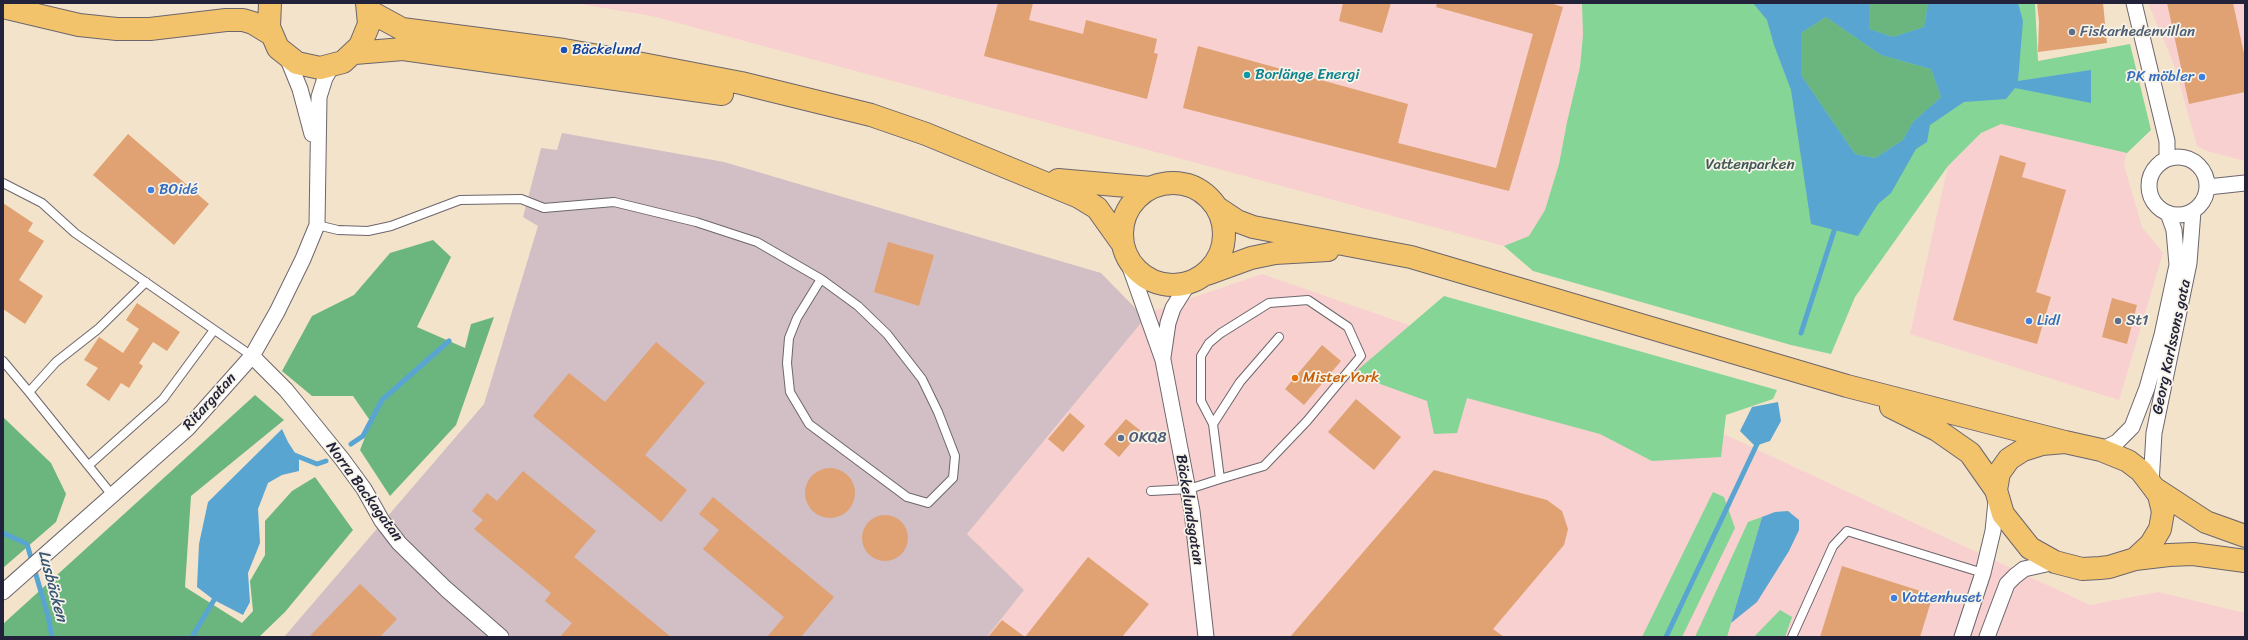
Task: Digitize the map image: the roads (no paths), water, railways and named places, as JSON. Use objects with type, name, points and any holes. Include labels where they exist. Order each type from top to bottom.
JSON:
[{"type":"highway","points":[[270,3],[268,15],[271,34],[278,48],[287,57],[297,63],[312,68],[332,66],[343,62],[355,53],[366,36],[368,7],[402,29],[564,50],[622,60],[741,84],[871,115],[926,134],[1079,197],[1097,208],[1134,268],[1146,278],[1159,284],[1173,286],[1188,284],[1207,274],[1251,258],[1274,254],[1363,248]]},
{"type":"highway","points":[[3,7],[72,24],[117,29],[171,28],[226,20],[243,20],[253,23],[271,34]]},
{"type":"highway","points":[[355,53],[403,49],[871,115]]},
{"type":"highway","points":[[1031,176],[1084,183],[1150,188]]},
{"type":"highway","points":[[1124,250],[1122,232],[1127,211],[1141,194],[1150,188],[1169,183],[1189,185],[1206,194],[1219,209],[1237,221],[1253,227],[1411,257],[1847,386],[2101,450],[2128,461],[2141,471],[2159,495],[2163,512],[2160,529],[2151,544],[2135,559]]},
{"type":"highway","points":[[1207,274],[1215,265],[1224,243],[1223,220],[1219,209]]},
{"type":"highway","points":[[1847,386],[1937,430],[1970,453],[1980,465],[1996,494],[2003,514],[2020,538],[2030,548],[2055,562],[2082,569],[2100,568],[2109,567],[2135,559],[2193,554],[2245,561]]},
{"type":"highway","points":[[1996,494],[1998,477],[2003,466],[2015,454],[2042,444],[2065,442]]},
{"type":"highway","points":[[2153,486],[2206,522],[2245,536]]},
{"type":"street","points":[[2134,3],[2167,141],[2167,158]]},
{"type":"street","name":"Ritargatan","points":[[287,57],[300,89],[317,152]]},
{"type":"street","name":"Ritargatan","points":[[3,592],[187,429],[252,356],[277,312],[303,259],[317,225],[319,97],[325,78],[332,66]]},
{"type":"street","points":[[2177,156],[2186,157],[2195,161],[2202,168],[2207,177],[2208,187],[2201,205],[2184,215],[2168,213],[2154,202],[2149,186],[2154,169],[2167,158],[2177,156]]},
{"type":"street","points":[[2208,187],[2245,184]]},
{"type":"street","name":"Georg Karlssons gata","points":[[2153,486],[2154,433],[2189,262],[2193,211]]},
{"type":"street","name":"Georg Karlssons gata","points":[[2101,450],[2117,442],[2132,427],[2147,388],[2162,335],[2177,265],[2174,230],[2168,213]]},
{"type":"street","name":"Bäckelundsgatan","points":[[1124,250],[1162,360],[1189,489],[1206,637]]},
{"type":"street","name":"Bäckelundsgatan","points":[[1162,360],[1168,323],[1179,296],[1188,284]]},
{"type":"street","name":"Norra Backagatan","points":[[252,356],[286,390],[342,459],[364,489],[382,521],[400,542],[446,589],[501,637]]},
{"type":"street","points":[[1962,637],[1983,573],[1993,531],[1996,494]]},
{"type":"street","points":[[1987,637],[2007,584],[2024,569],[2055,562]]},
{"type":"lane","points":[[3,183],[42,203],[75,233],[252,356]]},
{"type":"lane","points":[[317,225],[338,230],[368,231],[391,226],[460,200],[521,199],[544,208],[614,202],[696,222],[758,242],[821,280],[858,306],[887,334],[922,379],[938,412],[955,456],[953,478],[928,503],[907,497],[809,424],[790,392],[787,363],[789,338],[797,318],[821,280]]},
{"type":"lane","points":[[29,392],[56,362],[98,329],[146,282]]},
{"type":"lane","points":[[1152,491],[1189,489],[1264,466],[1307,421],[1361,356],[1348,327],[1308,300],[1269,303],[1221,332],[1209,343],[1202,356],[1201,400],[1213,424],[1220,479]]},
{"type":"lane","points":[[89,465],[163,399],[214,330]]},
{"type":"lane","points":[[1213,424],[1240,382],[1280,337]]},
{"type":"lane","points":[[3,360],[112,495]]},
{"type":"lane","points":[[1792,637],[1832,546],[1847,531],[1983,573]]},
{"type":"water","name":"Vattenparken","points":[[1753,3],[1869,3],[1869,29],[1893,37],[1924,27],[1928,3],[2018,3],[2023,21],[2018,81],[2091,70],[2091,103],[2015,88],[2006,99],[1964,102],[1930,125],[1927,142],[1916,149],[1891,193],[1878,204],[1858,236],[1811,224],[1791,90],[1774,45],[1767,20]],"holes":[[[1826,17],[1881,55],[1931,69],[1941,97],[1913,122],[1903,140],[1875,158],[1855,154],[1801,75],[1801,33]]]},
{"type":"water","points":[[1778,402],[1781,421],[1770,441],[1755,446],[1740,431],[1752,407]]},
{"type":"water","points":[[282,429],[299,459],[299,471],[282,475],[268,483],[258,509],[260,543],[248,573],[250,602],[243,615],[214,600],[197,587],[199,544],[208,502]]},
{"type":"water","points":[[1788,511],[1799,520],[1799,530],[1789,551],[1757,602],[1731,623],[1762,517],[1775,512]]},
{"type":"waterway","points":[[1801,333],[1834,231]]},
{"type":"waterway","points":[[351,444],[363,436],[382,400],[449,341]]},
{"type":"waterway","points":[[1666,637],[1758,442]]},
{"type":"waterway","points":[[292,454],[317,464],[326,461]]},
{"type":"waterway","name":"Lusbäcken","points":[[3,533],[27,544],[48,616],[52,637]]},
{"type":"waterway","points":[[192,637],[214,600],[215,595]]},
{"type":"place","name":"Fiskarhedenvillan","points":[[2072,32]]},
{"type":"place","name":"Bäckelund","points":[[564,50]]},
{"type":"place","name":"Borlänge Energi","points":[[1247,75]]},
{"type":"place","name":"PK möbler","points":[[2202,77]]},
{"type":"place","name":"BOidé","points":[[151,190]]},
{"type":"place","name":"Lidl","points":[[2029,321]]},
{"type":"place","name":"St1","points":[[2118,321]]},
{"type":"place","name":"Mister York","points":[[1295,378]]},
{"type":"place","name":"OKQ8","points":[[1121,438]]},
{"type":"place","name":"Vattenhuset","points":[[1894,598]]}]
